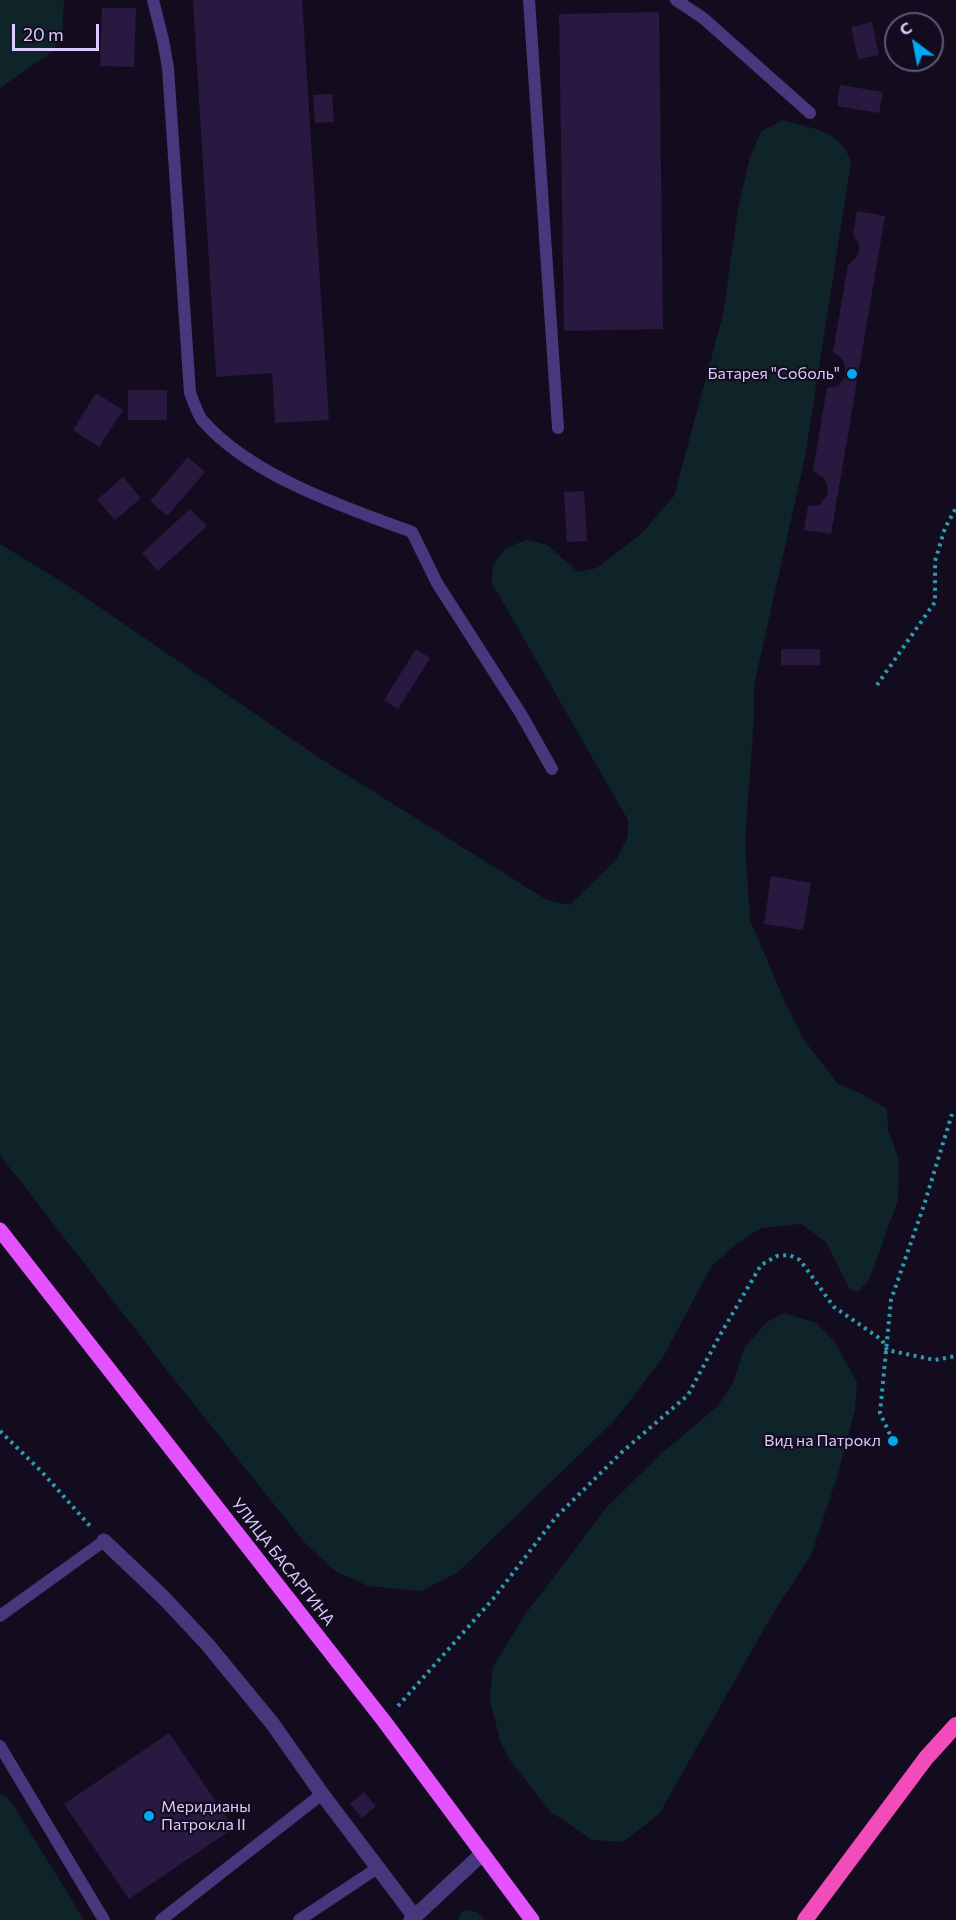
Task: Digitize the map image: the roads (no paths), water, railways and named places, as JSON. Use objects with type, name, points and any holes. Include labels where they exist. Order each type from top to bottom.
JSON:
[{"type":"highway","points":[[805,1920],[926,1758],[956,1725]]},
{"type":"main road","name":"УЛИЦА БАСАРГИНА","points":[[0,1230],[384,1721],[532,1920]]},
{"type":"street","points":[[104,1541],[164,1598],[207,1644],[272,1723],[322,1794],[379,1867],[413,1919],[483,1853]]},
{"type":"lane","points":[[153,0],[168,68],[190,393],[201,420],[228,445],[274,474],[412,532],[437,583],[521,714],[552,769]]},
{"type":"lane","points":[[529,0],[558,428]]},
{"type":"lane","points":[[676,0],[703,18],[810,113]]},
{"type":"lane","points":[[0,1616],[104,1541]]},
{"type":"lane","points":[[0,1746],[104,1920]]},
{"type":"lane","points":[[161,1920],[322,1794]]},
{"type":"lane","points":[[299,1920],[379,1867]]},
{"type":"place","name":"Батарея \"Соболь\"","points":[[852,374]]},
{"type":"place","name":"Вид на Патрокл","points":[[893,1441]]},
{"type":"place","name":"Меридианы Патрокла II","points":[[149,1816]]}]
